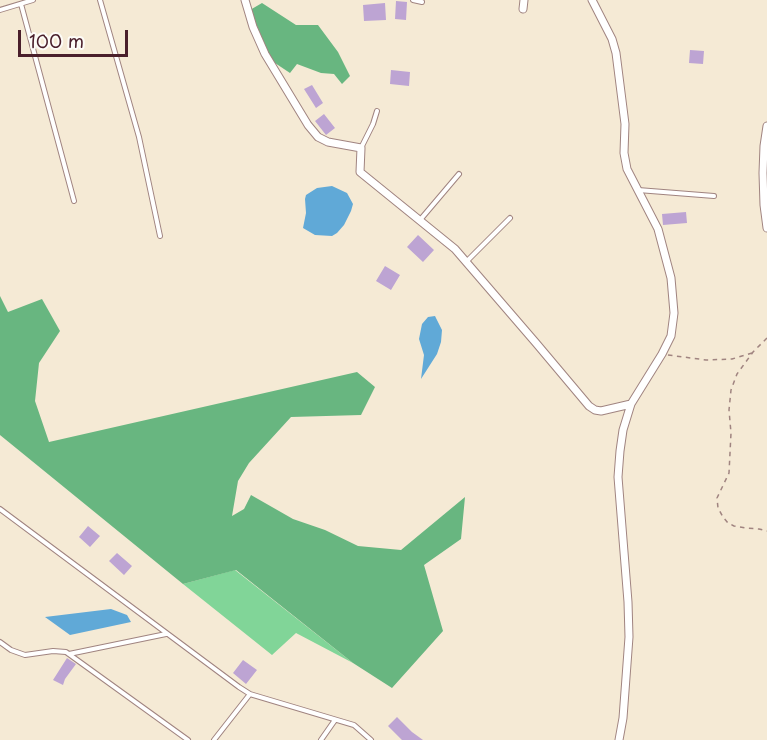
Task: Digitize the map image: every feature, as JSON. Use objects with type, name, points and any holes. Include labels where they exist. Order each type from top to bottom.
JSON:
[{"type":"street","points":[[245,0],[253,27],[265,54],[308,125],[318,136],[328,142],[361,148],[360,172],[455,249],[589,406],[601,411],[631,404]]},
{"type":"street","points":[[523,9],[525,0]]},
{"type":"street","points":[[592,0],[612,39],[616,53],[625,124],[624,153],[627,169],[658,229],[671,278],[674,313],[671,336],[631,404],[623,430],[620,451],[618,477],[629,637],[623,718],[618,740]]},
{"type":"street","points":[[767,126],[763,173],[767,228]]},
{"type":"lane","points":[[0,10],[33,0]]},
{"type":"lane","points":[[99,0],[139,137],[160,236]]},
{"type":"lane","points":[[413,0],[422,2]]},
{"type":"lane","points":[[21,4],[74,201]]},
{"type":"lane","points":[[361,148],[377,111]]},
{"type":"lane","points":[[420,220],[459,174]]},
{"type":"lane","points":[[638,190],[714,196]]},
{"type":"lane","points":[[466,262],[510,218]]},
{"type":"lane","points":[[0,509],[250,694],[354,725],[371,740]]},
{"type":"lane","points":[[69,654],[167,634]]},
{"type":"lane","points":[[0,642],[11,650],[25,655],[53,651],[66,652],[188,740]]},
{"type":"lane","points":[[214,740],[250,694]]},
{"type":"lane","points":[[321,740],[335,720]]},
{"type":"path","points":[[767,338],[737,374],[731,390],[729,473],[717,498],[718,508],[728,523],[767,531]]},
{"type":"path","points":[[662,354],[706,360],[732,359],[753,352]]},
{"type":"green space","points":[[262,3],[296,25],[318,25],[338,52],[350,76],[342,84],[334,74],[321,73],[297,64],[290,73],[272,61],[250,10]]},
{"type":"green space","points":[[0,296],[8,312],[42,299],[60,331],[39,363],[35,401],[49,442],[357,372],[375,387],[361,415],[291,417],[249,463],[238,481],[232,516],[244,509],[251,495],[293,519],[325,530],[358,546],[401,550],[465,497],[461,539],[424,565],[443,631],[392,688],[353,663],[236,570],[183,584],[0,435]]},
{"type":"green space","points":[[235,570],[353,663],[296,633],[272,655],[183,584]]},
{"type":"water","points":[[332,186],[347,193],[353,204],[351,211],[337,233],[332,236],[315,235],[303,228],[306,195],[317,188]]},
{"type":"water","points":[[435,316],[442,330],[441,342],[437,354],[421,379],[424,355],[419,339],[422,324],[428,317]]},
{"type":"water","points":[[111,609],[127,615],[131,622],[70,635],[45,617]]},
{"type":"building","points":[[396,1],[407,2],[406,20],[395,19]]},
{"type":"building","points":[[385,3],[386,20],[364,21],[363,5]]},
{"type":"building","points":[[690,50],[704,51],[703,64],[689,63]]},
{"type":"building","points":[[391,70],[410,72],[409,86],[390,84]]},
{"type":"building","points":[[312,85],[323,103],[316,108],[304,89]]},
{"type":"building","points":[[324,114],[335,128],[326,135],[315,121]]},
{"type":"building","points":[[686,212],[687,223],[663,225],[662,214]]},
{"type":"building","points":[[418,235],[434,250],[423,262],[407,247]]},
{"type":"building","points":[[385,266],[400,275],[391,290],[376,281]]},
{"type":"building","points":[[88,526],[100,536],[90,547],[79,537]]},
{"type":"building","points":[[117,553],[132,566],[124,575],[109,561]]},
{"type":"building","points":[[67,658],[76,664],[63,685],[53,680]]},
{"type":"building","points":[[243,660],[257,670],[246,684],[233,673]]},
{"type":"building","points":[[397,717],[423,740],[402,740],[388,726]]}]
